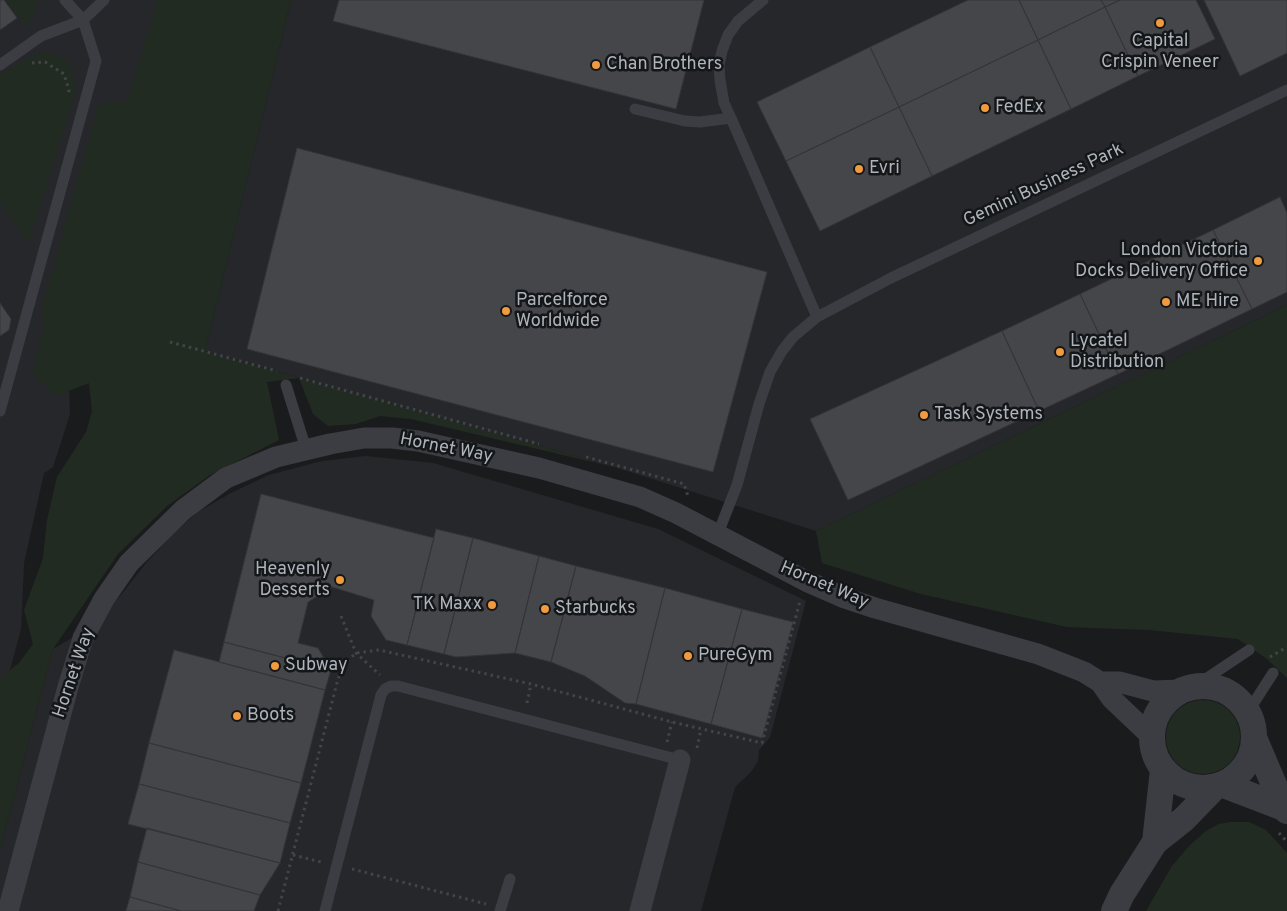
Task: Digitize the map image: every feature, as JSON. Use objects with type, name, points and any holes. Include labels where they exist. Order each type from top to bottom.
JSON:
[{"type":"street","name":"Hornet Way","points":[[8,911],[83,638],[104,599],[129,563],[162,529],[201,495],[226,478],[276,457],[364,438],[392,438],[418,441],[539,468],[640,497],[806,581],[875,608],[1038,654],[1078,669],[1100,682],[1112,699],[1152,737]]},
{"type":"street","name":"Hornet Way","points":[[1100,682],[1119,682],[1153,691],[1189,688]]},
{"type":"street","points":[[1114,911],[1122,894],[1156,842],[1219,786],[1236,777],[1246,767],[1252,754],[1255,740],[1254,726],[1241,702],[1231,694],[1220,688],[1207,686],[1189,688],[1166,701],[1156,718],[1152,737],[1155,755],[1163,770],[1174,780],[1186,786],[1199,789],[1219,786],[1285,810]]},
{"type":"street","points":[[1255,740],[1285,810]]},
{"type":"street","points":[[640,911],[680,760]]},
{"type":"street","points":[[1156,842],[1163,770]]},
{"type":"lane","points":[[0,411],[96,61],[83,20],[65,0]]},
{"type":"lane","points":[[0,65],[41,36],[83,20],[104,0]]},
{"type":"lane","points":[[763,0],[738,21],[728,35],[719,65],[720,80],[724,103],[730,118],[817,317]]},
{"type":"lane","name":"Gemini Business Park","points":[[717,536],[737,485],[759,404],[770,372],[782,351],[793,337],[817,317],[891,278],[1287,90]]},
{"type":"lane","points":[[635,109],[685,121],[700,122],[730,118]]},
{"type":"lane","points":[[288,378],[306,449]]},
{"type":"lane","points":[[1189,688],[1249,650]]},
{"type":"lane","points":[[1248,712],[1273,673]]},
{"type":"lane","points":[[325,911],[381,695],[385,689],[391,686],[406,688],[680,760]]},
{"type":"lane","points":[[501,909],[510,879]]},
{"type":"path","points":[[16,54],[24,63],[46,62],[64,74],[69,90],[66,105],[83,110]]},
{"type":"path","points":[[170,342],[288,378],[541,445]]},
{"type":"path","points":[[579,455],[684,484],[698,525]]},
{"type":"path","points":[[278,911],[338,679],[345,663],[356,653],[379,650],[531,684],[672,722],[762,743],[806,581]]},
{"type":"path","points":[[341,616],[356,653],[391,686]]},
{"type":"path","points":[[1267,659],[1287,647]]},
{"type":"path","points":[[293,856],[501,909]]},
{"type":"shaded area","points":[[0,0],[176,0],[68,356],[70,414],[53,467],[44,473],[24,563],[21,629],[0,707]]},
{"type":"shaded area","points":[[5,0],[37,0],[37,9],[26,26]]},
{"type":"shaded area","points":[[157,0],[291,0],[205,351],[618,468],[411,419],[380,416],[356,424],[328,426],[313,414],[299,378],[267,382],[279,440],[210,475],[167,506],[118,554],[53,649],[0,850],[0,678],[19,663],[33,644],[24,610],[43,558],[47,520],[57,477],[86,432],[92,411],[89,383],[56,396],[33,374],[46,318],[40,316],[99,103],[128,102]]},
{"type":"shaded area","points":[[291,0],[1287,0],[1287,305],[816,531],[618,468],[205,351]]},
{"type":"shaded area","points":[[43,51],[66,58],[75,80],[74,97],[28,244],[0,201],[0,74]]},
{"type":"shaded area","points":[[1287,305],[1287,678],[1267,659],[1238,639],[1149,630],[1067,627],[921,594],[822,563],[816,531]]},
{"type":"shaded area","points":[[366,456],[433,463],[658,529],[806,601],[770,737],[759,750],[758,761],[751,772],[735,787],[701,911],[0,911],[0,850],[53,649],[86,630],[121,595],[147,562],[173,534],[198,512],[231,493],[269,475],[322,461]]},
{"type":"shaded area","points":[[1203,700],[1224,706],[1234,716],[1240,737],[1234,758],[1224,768],[1203,774],[1182,768],[1172,758],[1166,737],[1172,716],[1182,706]]},
{"type":"shaded area","points":[[1249,822],[1266,830],[1287,853],[1287,911],[1146,911],[1172,866],[1190,845],[1206,831],[1219,824]]},
{"type":"building","points":[[0,0],[4,0],[17,18],[0,30]]},
{"type":"building","name":"Chan Brothers","points":[[339,0],[704,0],[676,109],[333,21]]},
{"type":"building","points":[[968,0],[1019,0],[1038,40],[899,107],[870,47]]},
{"type":"building","points":[[1019,0],[1101,0],[1105,7],[1038,40]]},
{"type":"building","points":[[1101,0],[1120,0],[1105,7]]},
{"type":"building","name":"Capital Crispin Veneer","points":[[1120,0],[1196,0],[1215,39],[1138,76],[1105,7]]},
{"type":"building","points":[[1204,0],[1287,0],[1287,53],[1240,76]]},
{"type":"building","points":[[1105,7],[1138,76],[1071,109],[1038,40]]},
{"type":"building","name":"FedEx","points":[[1038,40],[1071,109],[932,176],[899,107]]},
{"type":"building","points":[[870,47],[899,107],[786,161],[757,102]]},
{"type":"building","name":"Evri","points":[[899,107],[932,176],[820,231],[786,161]]},
{"type":"building","name":"Parcelforce Worldwide","points":[[297,148],[767,272],[713,472],[247,349]]},
{"type":"building","name":"London Victoria Docks Delivery Office","points":[[1280,197],[1287,213],[1287,292],[1252,309],[1213,230]]},
{"type":"building","name":"ME Hire","points":[[1213,230],[1252,309],[1118,374],[1080,294]]},
{"type":"building","name":"Lycatel Distribution","points":[[1080,294],[1118,374],[1039,411],[1002,331]]},
{"type":"building","points":[[0,303],[11,319],[9,330],[0,336]]},
{"type":"building","name":"Task Systems","points":[[1002,331],[1039,411],[848,500],[810,419]]},
{"type":"building","points":[[261,494],[434,538],[407,645],[386,640],[371,616],[374,600],[332,587],[308,602],[298,643],[318,648],[331,670],[224,642]]},
{"type":"building","points":[[436,529],[473,538],[444,654],[407,645]]},
{"type":"building","name":"TK Maxx","points":[[473,538],[539,556],[515,653],[456,657],[444,654]]},
{"type":"building","name":"Starbucks","points":[[539,556],[576,566],[551,662],[515,653]]},
{"type":"building","points":[[576,566],[665,588],[636,704],[625,703],[585,676],[551,662]]},
{"type":"building","name":"PureGym","points":[[665,588],[742,609],[711,724],[636,704]]},
{"type":"building","points":[[742,609],[793,622],[762,738],[711,724]]},
{"type":"building","name":"Subway","points":[[224,642],[331,670],[325,690],[219,662]]},
{"type":"building","name":"Boots","points":[[174,650],[325,690],[301,783],[149,743]]},
{"type":"building","points":[[149,743],[301,783],[290,823],[139,784]]},
{"type":"building","points":[[139,784],[290,823],[280,863],[128,824]]},
{"type":"building","points":[[147,828],[280,863],[260,895],[138,862]]},
{"type":"building","points":[[138,862],[260,895],[254,911],[181,911],[130,897]]},
{"type":"building","points":[[130,897],[181,911],[126,911]]},
{"type":"place","name":"Capital Crispin Veneer","points":[[1160,23]]},
{"type":"place","name":"Chan Brothers","points":[[596,65]]},
{"type":"place","name":"FedEx","points":[[985,108]]},
{"type":"place","name":"Evri","points":[[859,169]]},
{"type":"place","name":"London Victoria Docks Delivery Office","points":[[1258,261]]},
{"type":"place","name":"ME Hire","points":[[1166,302]]},
{"type":"place","name":"Parcelforce Worldwide","points":[[506,311]]},
{"type":"place","name":"Lycatel Distribution","points":[[1060,352]]},
{"type":"place","name":"Task Systems","points":[[924,415]]},
{"type":"place","name":"Heavenly Desserts","points":[[340,580]]},
{"type":"place","name":"TK Maxx","points":[[492,605]]},
{"type":"place","name":"Starbucks","points":[[545,609]]},
{"type":"place","name":"PureGym","points":[[688,656]]},
{"type":"place","name":"Subway","points":[[275,666]]},
{"type":"place","name":"Boots","points":[[237,716]]}]
